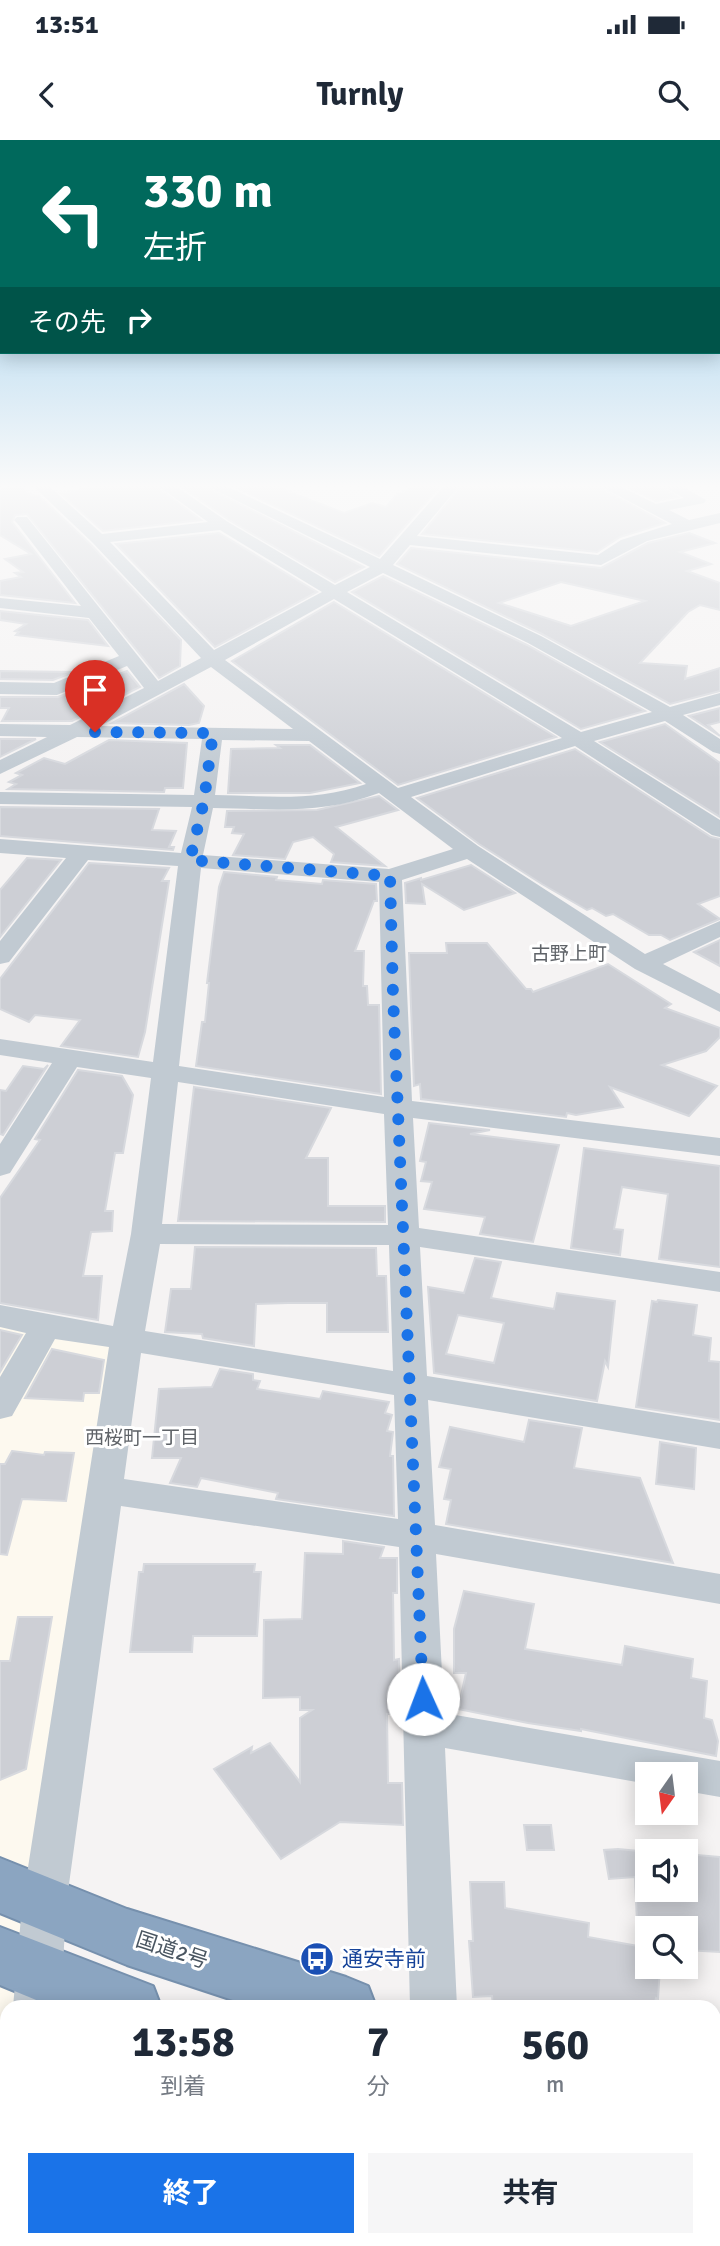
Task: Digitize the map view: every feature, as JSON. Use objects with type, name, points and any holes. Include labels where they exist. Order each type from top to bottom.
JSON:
[{"type":"highway","name":"国道2号","points":[[22,1896],[326,2000]]},
{"type":"highway","points":[[26,1979],[105,2000]]},
{"type":"street","points":[[70,583],[155,690]]},
{"type":"street","points":[[140,583],[212,659],[470,851],[644,964],[720,1004]]},
{"type":"street","points":[[320,583],[578,738],[720,830]]},
{"type":"street","points":[[0,768],[155,690],[353,583]]},
{"type":"street","points":[[418,583],[544,645],[670,713],[720,748]]},
{"type":"street","points":[[0,603],[95,613]]},
{"type":"street","points":[[3,695],[57,689],[130,658]]},
{"type":"street","points":[[0,797],[320,803],[389,790],[720,699]]},
{"type":"street","points":[[0,730],[314,735]]},
{"type":"street","points":[[26,1979],[22,1896],[107,1490],[127,1338],[146,1234],[190,860],[204,801],[213,733]]},
{"type":"street","points":[[0,846],[390,876],[470,851]]},
{"type":"street","points":[[2,952],[82,852]]},
{"type":"street","points":[[390,876],[434,2000]]},
{"type":"street","points":[[644,964],[720,928]]},
{"type":"street","points":[[0,1047],[400,1108],[720,1147]]},
{"type":"street","points":[[0,1167],[69,1058]]},
{"type":"street","points":[[146,1234],[402,1235],[720,1282]]},
{"type":"street","points":[[0,1317],[720,1436]]},
{"type":"street","points":[[0,1407],[46,1326]]},
{"type":"street","points":[[107,1490],[417,1536],[720,1589]]},
{"type":"street","points":[[424,1727],[720,1779]]},
{"type":"shaded area","points":[[0,1324],[126,1348],[45,2000],[0,2000]]},
{"type":"building","points":[[0,583],[60,583],[75,603],[0,595]]},
{"type":"building","points":[[83,583],[127,583],[181,640],[180,666],[159,678]]},
{"type":"building","points":[[154,583],[303,583],[317,592],[215,647]]},
{"type":"building","points":[[369,583],[398,583],[527,645],[645,711],[581,729],[352,592]]},
{"type":"building","points":[[437,583],[557,583],[499,603],[571,626],[645,601],[567,583],[720,583],[720,610],[700,605],[688,612],[640,663],[687,666],[685,679],[720,668],[720,691],[670,704],[542,634]]},
{"type":"building","points":[[334,602],[556,737],[398,785],[232,661]]},
{"type":"building","points":[[0,611],[88,620],[108,646],[16,635],[19,632],[15,631],[26,624],[0,620]]},
{"type":"building","points":[[0,671],[74,672],[53,680],[0,679]]},
{"type":"building","points":[[127,671],[140,687],[72,721],[2,721],[9,708],[0,708],[0,697],[58,697]]},
{"type":"building","points":[[184,684],[204,706],[199,723],[112,723]]},
{"type":"building","points":[[720,708],[720,722],[708,725],[720,736],[689,716]]},
{"type":"building","points":[[665,724],[720,763],[720,817],[600,742]]},
{"type":"building","points":[[0,739],[36,739],[0,757]]},
{"type":"building","points":[[109,740],[187,743],[183,788],[165,788],[164,792],[8,789],[16,784],[9,782],[22,775],[16,773],[44,758],[65,764]]},
{"type":"building","points":[[276,745],[310,745],[360,783],[310,793],[228,793],[231,749],[280,748]]},
{"type":"building","points":[[575,749],[711,837],[720,839],[720,896],[698,904],[720,919],[670,940],[661,935],[649,935],[613,914],[606,916],[592,908],[587,910],[542,884],[479,844],[417,798]]},
{"type":"building","points":[[379,796],[398,810],[336,827],[385,866],[331,862],[334,854],[313,837],[293,842],[285,859],[233,855],[244,834],[232,833],[234,827],[225,827],[227,811],[317,810]]},
{"type":"building","points":[[0,807],[159,809],[152,830],[176,831],[169,847],[174,847],[173,850],[0,836]]},
{"type":"building","points":[[27,858],[61,860],[0,937],[0,890]]},
{"type":"building","points":[[89,863],[169,868],[162,881],[169,881],[145,1032],[138,1057],[61,1046],[80,1020],[35,1015],[29,1022],[0,1009],[0,979]]},
{"type":"building","points":[[471,865],[515,893],[464,910],[422,884],[425,904],[406,903],[405,883]]},
{"type":"building","points":[[224,872],[322,884],[323,880],[376,884],[377,901],[374,901],[355,951],[364,951],[363,986],[367,986],[368,1005],[379,1005],[381,1094],[196,1066],[202,1022],[205,1022],[219,887]]},
{"type":"building","points":[[720,940],[720,966],[694,952]]},
{"type":"building","points":[[446,943],[487,943],[526,989],[533,992],[608,964],[671,1004],[665,1008],[720,1028],[720,1037],[706,1051],[662,1065],[717,1086],[689,1116],[610,1087],[623,1107],[576,1115],[567,1113],[566,1117],[421,1099],[420,1084],[414,1086],[409,953],[447,953]]},
{"type":"building","points":[[48,1065],[3,1135],[0,1134],[0,1090],[6,1091],[23,1066],[44,1069]]},
{"type":"building","points":[[78,1070],[122,1076],[133,1095],[123,1153],[115,1153],[105,1211],[113,1211],[112,1231],[91,1232],[83,1276],[102,1276],[98,1320],[0,1303],[0,1198],[40,1140],[35,1139]]},
{"type":"building","points":[[194,1087],[331,1108],[306,1158],[328,1158],[328,1206],[385,1206],[385,1222],[178,1221]]},
{"type":"building","points":[[429,1123],[490,1130],[470,1134],[559,1145],[533,1242],[480,1234],[485,1217],[424,1209],[432,1182],[421,1181],[426,1162],[420,1161]]},
{"type":"building","points":[[584,1148],[720,1166],[720,1267],[659,1259],[668,1194],[622,1187],[614,1229],[623,1230],[620,1255],[571,1248]]},
{"type":"building","points":[[195,1247],[376,1248],[377,1276],[386,1276],[388,1332],[327,1332],[327,1303],[288,1303],[256,1304],[254,1346],[203,1338],[202,1334],[165,1332],[171,1289],[191,1289]]},
{"type":"building","points":[[475,1258],[501,1262],[491,1298],[554,1309],[557,1293],[615,1301],[608,1367],[605,1361],[597,1401],[434,1373],[428,1287],[464,1293]],"holes":[[[458,1315],[504,1323],[494,1363],[446,1354]]]},
{"type":"building","points":[[652,1301],[697,1305],[693,1335],[711,1338],[709,1361],[720,1362],[720,1420],[636,1407]]},
{"type":"building","points":[[0,1330],[22,1335],[0,1372]]},
{"type":"building","points":[[52,1349],[104,1360],[99,1393],[84,1393],[83,1401],[25,1398]]},
{"type":"building","points":[[220,1369],[253,1374],[253,1380],[260,1381],[257,1389],[320,1399],[323,1391],[389,1402],[385,1413],[392,1415],[387,1431],[393,1432],[390,1456],[393,1456],[394,1516],[276,1499],[278,1493],[201,1478],[197,1487],[170,1483],[181,1458],[152,1458],[159,1389],[212,1387]]},
{"type":"building","points":[[529,1420],[582,1428],[574,1468],[640,1478],[673,1563],[446,1524],[451,1500],[444,1499],[451,1469],[439,1467],[450,1427],[524,1442]]},
{"type":"building","points":[[660,1442],[696,1448],[694,1489],[656,1484]]},
{"type":"building","points":[[12,1451],[44,1455],[45,1452],[74,1453],[66,1501],[22,1499],[7,1555],[0,1554],[0,1464],[5,1464]]},
{"type":"building","points":[[343,1541],[384,1547],[380,1558],[397,1558],[397,1593],[393,1593],[394,1660],[399,1659],[400,1714],[387,1714],[388,1783],[402,1783],[403,1825],[340,1822],[281,1859],[214,1769],[252,1747],[251,1753],[270,1743],[300,1782],[300,1718],[312,1710],[300,1710],[300,1697],[263,1698],[264,1620],[302,1619],[305,1553],[343,1554]]},
{"type":"building","points":[[144,1564],[255,1564],[254,1572],[261,1572],[257,1636],[193,1636],[192,1652],[130,1652],[139,1572],[143,1572]]},
{"type":"building","points":[[464,1591],[534,1604],[525,1649],[622,1665],[625,1646],[693,1659],[691,1678],[707,1681],[704,1718],[712,1720],[718,1741],[716,1756],[581,1729],[528,1723],[458,1709],[466,1673],[454,1673],[454,1629]]},
{"type":"building","points":[[18,1617],[52,1617],[26,1769],[0,1780],[0,1661],[10,1661]]},
{"type":"building","points":[[524,1825],[551,1825],[554,1850],[527,1850]]},
{"type":"building","points":[[604,1850],[635,1851],[635,1877],[609,1879]]},
{"type":"building","points":[[698,1855],[720,1857],[720,1952],[698,1951],[698,1916],[637,1916],[636,1902],[698,1902]]},
{"type":"building","points":[[470,1882],[504,1882],[505,1908],[589,1923],[588,1937],[635,1945],[635,1979],[659,1979],[658,1999],[492,2000],[492,1996],[473,1997],[469,1941],[473,1941]]},
{"type":"place","name":"通安寺前","points":[[317,1959]]},
{"type":"district","name":"古野上町","points":[[569,953]]},
{"type":"district","name":"西桜町一丁目","points":[[142,1437]]},
{"type":"route","points":[[95,732],[213,733],[204,801],[190,860],[390,876],[393,995],[400,1108],[402,1235],[423,1699]]}]
